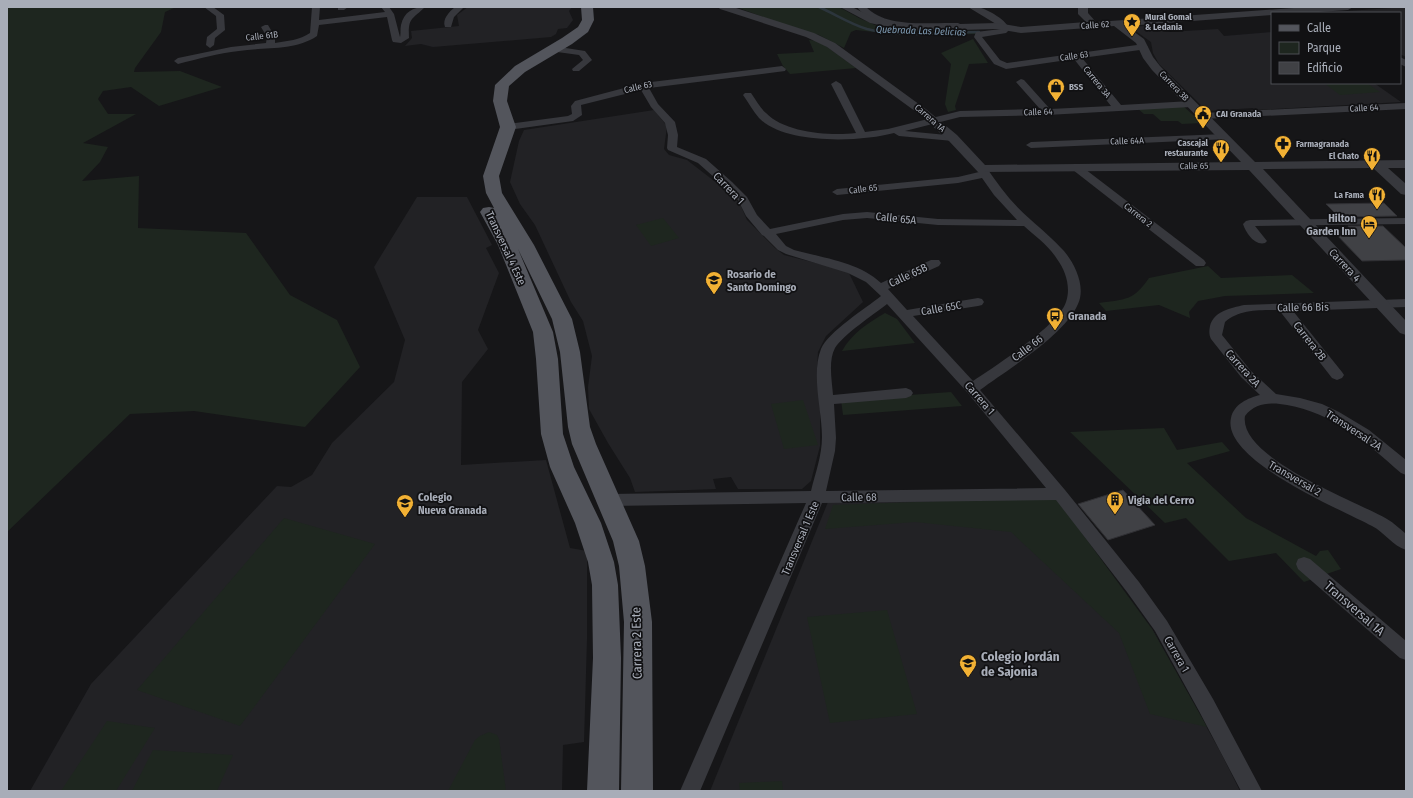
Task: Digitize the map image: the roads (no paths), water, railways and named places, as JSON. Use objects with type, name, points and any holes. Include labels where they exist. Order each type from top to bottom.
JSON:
[{"type":"main road","name":"Transversal 4 Este","points":[[576,7],[577,20],[575,25],[570,30],[558,39],[500,72],[488,87],[486,96],[493,120],[494,130],[482,162],[478,182],[481,197],[498,227],[543,332],[547,359],[552,434],[562,466],[581,507],[601,562],[604,585],[607,658],[603,791]]},
{"type":"main road","points":[[508,127],[500,100],[502,84],[520,69],[583,29],[588,20],[587,7]]},
{"type":"main road","name":"Transversal 4 Este","points":[[508,127],[492,176],[494,193],[525,245],[562,319],[570,352],[579,427],[590,459],[609,500]]},
{"type":"main road","name":"Carrera 2 Este","points":[[609,500],[626,542],[632,566],[637,614],[637,791]]},
{"type":"street","points":[[208,7],[220,15],[226,35],[211,37],[210,45]]},
{"type":"street","points":[[316,7],[316,23],[387,10],[396,40],[405,38],[405,23],[407,19],[421,7]]},
{"type":"street","points":[[448,25],[448,21],[452,14],[460,7]]},
{"type":"street","name":"Carrera 1A","points":[[723,7],[826,42],[911,102],[933,120],[953,138],[983,172],[991,184],[1059,253],[1066,262],[1072,278],[1074,299]]},
{"type":"street","name":"Calle 62","points":[[846,7],[869,20],[886,24],[922,28],[987,26],[1021,30],[1271,14]]},
{"type":"street","points":[[861,7],[869,14],[890,22],[987,26],[1003,31],[1005,28]]},
{"type":"street","points":[[972,7],[987,26]]},
{"type":"street","points":[[1084,7],[1083,14],[1094,25]]},
{"type":"street","name":"Calle 62","points":[[1302,12],[1348,7]]},
{"type":"street","name":"Calle 61B","points":[[226,35],[239,48],[270,46],[299,41],[311,37],[314,34],[316,23]]},
{"type":"street","name":"Carrera 3B","points":[[1116,23],[1137,38],[1144,47],[1150,62],[1252,166]]},
{"type":"street","points":[[256,28],[275,26]]},
{"type":"street","name":"Calle 63","points":[[987,26],[978,37],[997,62],[1004,65],[1144,47]]},
{"type":"street","points":[[265,27],[271,37],[270,46]]},
{"type":"street","points":[[178,61],[239,48]]},
{"type":"street","points":[[553,49],[582,53],[588,60],[576,69]]},
{"type":"street","name":"Carrera 3A","points":[[1076,56],[1118,108]]},
{"type":"street","name":"Calle 63","points":[[508,127],[570,119],[577,115],[576,106],[578,103],[643,86],[669,81],[782,69]]},
{"type":"street","points":[[1022,82],[1047,112]]},
{"type":"street","points":[[836,84],[862,136]]},
{"type":"street","name":"Carrera 1","points":[[643,86],[654,105],[670,122],[673,135],[672,148],[702,161],[728,184],[742,199],[752,216],[775,242],[790,252],[852,270],[870,279],[884,292],[972,389],[1105,550],[1161,626],[1206,705],[1252,791]]},
{"type":"street","name":"Calle 64","points":[[748,95],[764,116],[775,124],[796,133],[846,137],[888,132],[960,114],[1047,112],[1191,104]]},
{"type":"street","name":"Calle 64","points":[[1203,116],[1406,106]]},
{"type":"street","name":"Calle 64","points":[[888,132],[953,138]]},
{"type":"street","name":"Calle 64A","points":[[1031,145],[1224,137]]},
{"type":"street","points":[[1376,164],[1406,191]]},
{"type":"street","name":"Calle 65","points":[[837,192],[946,181],[983,172],[1077,168],[1406,164]]},
{"type":"street","name":"Carrera 4","points":[[1252,166],[1406,330]]},
{"type":"street","name":"Carrera 2","points":[[1077,168],[1200,263]]},
{"type":"street","name":"Calle 65A","points":[[766,232],[843,217],[863,215],[938,222],[1028,223]]},
{"type":"street","points":[[1261,241],[1250,228],[1250,223],[1406,221]]},
{"type":"street","name":"Calle 65B","points":[[884,292],[935,263]]},
{"type":"street","name":"Transversal 1 Este","points":[[690,791],[817,498],[828,451],[829,424],[824,370],[826,355],[831,343],[884,292]]},
{"type":"street","name":"Calle 66","points":[[972,389],[1062,320],[1074,299]]},
{"type":"street","name":"Calle 65C","points":[[904,314],[978,302]]},
{"type":"street","name":"Calle 66 Bis","points":[[1216,336],[1215,328],[1218,320],[1234,310],[1247,308],[1406,303]]},
{"type":"street","name":"Carrera 2B","points":[[1283,307],[1337,375]]},
{"type":"street","name":"Carrera 2A","points":[[1216,336],[1246,374],[1272,398]]},
{"type":"street","points":[[827,400],[906,393]]},
{"type":"street","name":"Transversal 2A","points":[[1272,398],[1307,403],[1330,412],[1373,440],[1406,469]]},
{"type":"street","name":"Transversal 2","points":[[1272,398],[1257,400],[1245,406],[1238,415],[1238,425],[1246,444],[1256,454],[1273,466],[1346,507],[1388,527],[1406,544]]},
{"type":"street","name":"Calle 68","points":[[609,500],[1060,494]]},
{"type":"street","name":"Transversal 1A","points":[[1304,564],[1406,652]]},
{"type":"waterway","name":"Quebrada Las Delicias","points":[[819,7],[861,27],[881,32],[909,34],[979,32]]},
{"type":"place","name":"Mural Gomal & Ledania","points":[[1132,37]]},
{"type":"place","name":"BSS","points":[[1056,102]]},
{"type":"place","name":"CAI Granada","points":[[1203,129]]},
{"type":"place","name":"Farmagranada","points":[[1283,159]]},
{"type":"place","name":"Cascajal restaurante","points":[[1221,163]]},
{"type":"place","name":"El Chato","points":[[1372,171]]},
{"type":"place","name":"La Fama","points":[[1377,210]]},
{"type":"place","name":"Hilton Garden Inn","points":[[1369,239]]},
{"type":"place","name":"Rosario de Santo Domingo","points":[[714,295]]},
{"type":"place","name":"Granada","points":[[1055,331]]},
{"type":"place","name":"Vigia del Cerro","points":[[1115,515]]},
{"type":"place","name":"Colegio Nueva Granada","points":[[405,518]]},
{"type":"place","name":"Colegio Jordán de Sajonia","points":[[968,678]]}]
